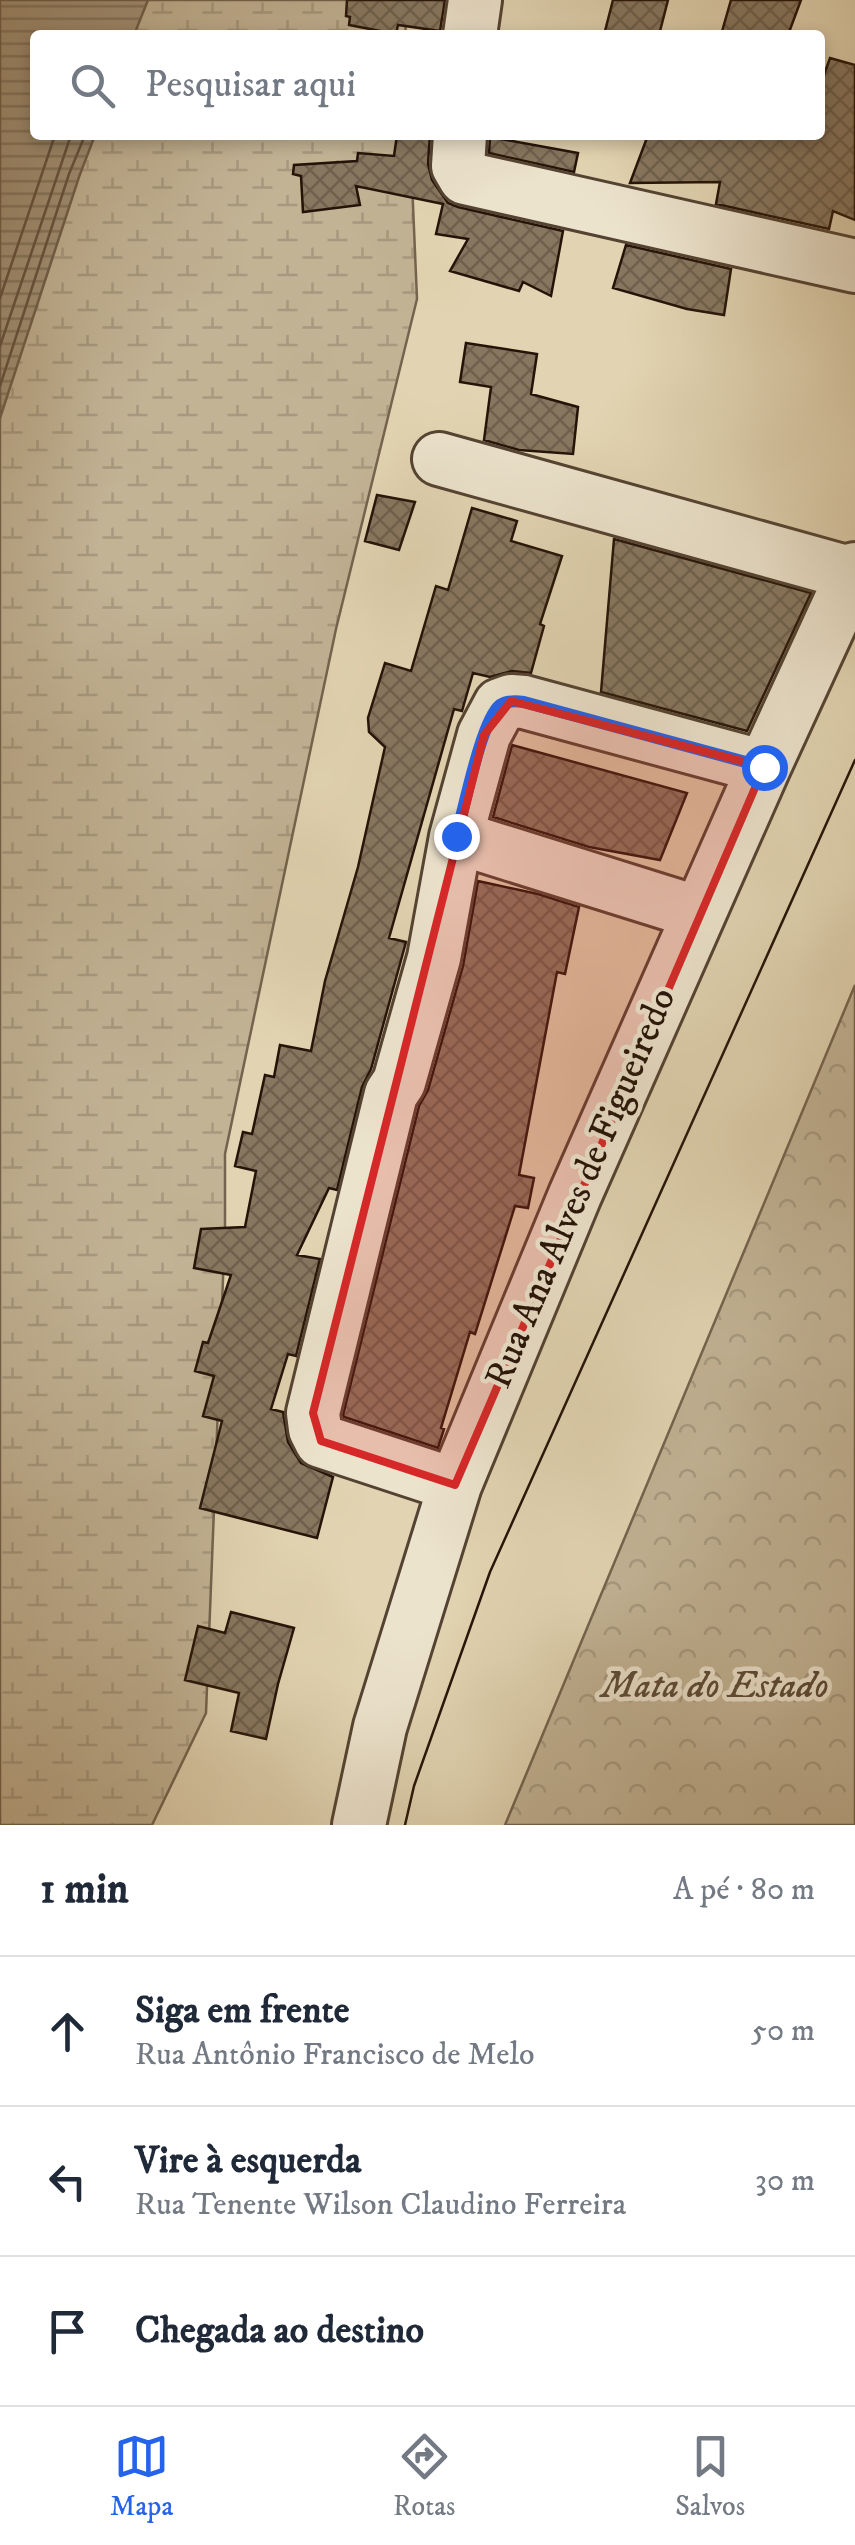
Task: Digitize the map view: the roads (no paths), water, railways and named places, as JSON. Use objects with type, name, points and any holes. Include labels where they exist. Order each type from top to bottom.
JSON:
[{"type":"street","points":[[471,30],[474,0]]},
{"type":"street","points":[[462,157],[855,266]]},
{"type":"street","points":[[438,459],[854,572]]},
{"type":"street","name":"Rua Ana Alves de Figueiredo","points":[[360,1825],[380,1726],[454,1485],[575,1196],[854,572]]},
{"type":"street","points":[[454,1485],[321,1441],[314,1413],[391,1094],[398,1082],[434,958],[456,836],[484,735],[500,705],[524,702],[764,767]]},
{"type":"street","points":[[456,836],[700,913]]},
{"type":"water","points":[[0,0],[148,0],[136,30],[30,30],[30,140],[93,140],[0,418]]},
{"type":"tram line","points":[[405,1825],[414,1786],[490,1572],[855,760]]},
{"type":"park label","name":"Mata do Estado","points":[[715,1686]]}]
